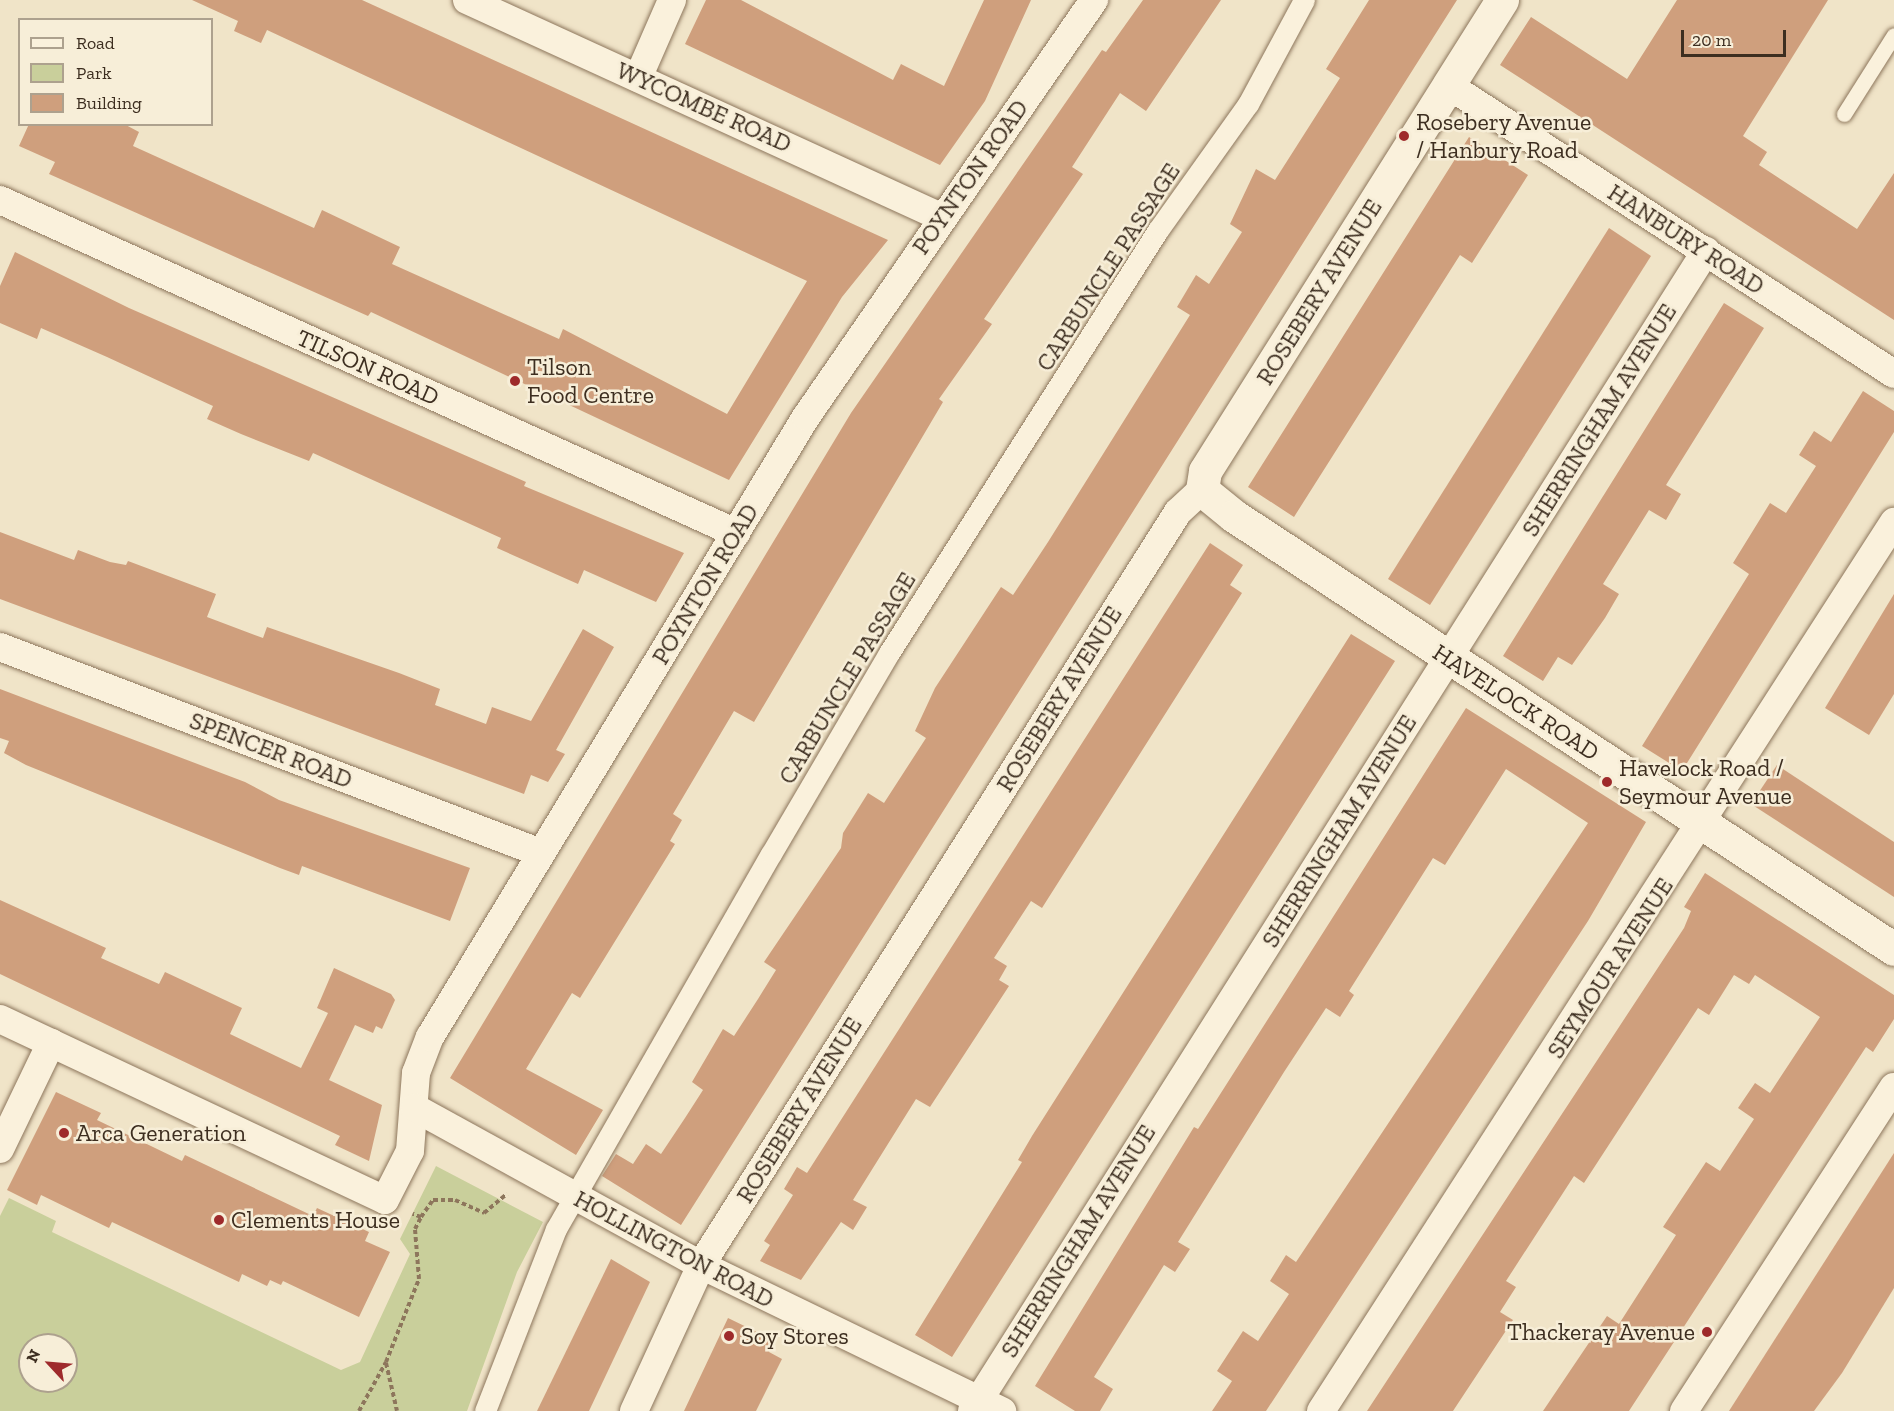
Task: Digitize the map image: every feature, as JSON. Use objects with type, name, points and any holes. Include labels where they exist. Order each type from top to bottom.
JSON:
[{"type":"street","name":"WYCOMBE ROAD","points":[[467,0],[941,217]]},
{"type":"street","points":[[638,78],[672,0]]},
{"type":"street","name":"POYNTON ROAD","points":[[385,1200],[410,1151],[416,1072],[430,1036],[825,388],[941,217],[1094,0]]},
{"type":"street","name":"CARBUNCLE PASSAGE","points":[[485,1411],[534,1273],[575,1197],[889,653],[1158,230],[1248,104],[1304,0]]},
{"type":"street","name":"ROSEBERY AVENUE","points":[[634,1411],[701,1265],[1178,512],[1202,490],[1205,471],[1502,0]]},
{"type":"street","name":"HANBURY ROAD","points":[[1448,85],[1894,374]]},
{"type":"street","name":"TILSON ROAD","points":[[0,200],[736,533]]},
{"type":"street","name":"SHERRINGHAM AVENUE","points":[[984,1407],[1449,658],[1706,251]]},
{"type":"street","name":"HAVELOCK ROAD","points":[[1202,490],[1449,658],[1894,948]]},
{"type":"street","name":"SEYMOUR AVENUE","points":[[1321,1411],[1704,825],[1894,522]]},
{"type":"street","name":"SPENCER ROAD","points":[[0,647],[541,853]]},
{"type":"street","points":[[0,1019],[385,1200]]},
{"type":"street","points":[[0,1149],[51,1043]]},
{"type":"street","points":[[1684,1411],[1894,1087]]},
{"type":"street","name":"HOLLINGTON ROAD","points":[[415,1108],[701,1265],[984,1407]]},
{"type":"lane","points":[[1844,114],[1894,35]]},
{"type":"path","points":[[359,1411],[386,1362],[419,1278],[415,1228],[421,1218],[441,1198],[484,1213],[498,1207],[522,1168]]},
{"type":"path","points":[[385,1200],[421,1218]]},
{"type":"path","points":[[386,1362],[397,1411]]},
{"type":"green space","points":[[436,1166],[543,1222],[517,1272],[467,1411],[0,1411],[0,1216],[9,1198],[56,1221],[52,1232],[341,1370],[360,1362],[410,1254],[400,1239]]},
{"type":"building","points":[[192,0],[362,0],[888,240],[842,297],[729,480],[371,312],[368,316],[49,174],[55,162],[19,146],[28,126],[128,126],[139,132],[133,146],[314,228],[322,210],[400,247],[392,264],[559,339],[563,329],[727,414],[807,281],[267,30],[261,43],[234,31],[238,21]]},
{"type":"building","points":[[706,0],[741,0],[893,80],[901,64],[944,86],[984,0],[1031,0],[985,101],[940,165],[685,44]]},
{"type":"building","points":[[1143,0],[1221,0],[1146,111],[1120,93],[1072,167],[1083,174],[984,319],[992,324],[939,399],[943,402],[754,722],[734,711],[673,814],[682,820],[670,841],[675,844],[580,998],[572,993],[526,1069],[603,1110],[576,1155],[450,1078],[851,413],[1102,50],[1106,52]]},
{"type":"building","points":[[1369,0],[1457,0],[681,1225],[602,1176],[616,1154],[633,1164],[646,1144],[661,1154],[685,1118],[703,1090],[692,1082],[723,1029],[734,1036],[776,970],[764,962],[841,848],[843,833],[868,793],[884,803],[926,738],[915,731],[935,688],[1001,587],[1013,595],[1048,542],[1190,315],[1177,307],[1196,275],[1209,284],[1242,232],[1230,224],[1256,169],[1275,180],[1340,78],[1326,69]]},
{"type":"building","points":[[1677,0],[1828,0],[1743,136],[1767,152],[1759,165],[1857,229],[1894,173],[1894,320],[1500,65],[1531,17],[1627,79]]},
{"type":"building","points":[[1469,137],[1528,175],[1472,263],[1460,255],[1294,517],[1248,487]]},
{"type":"building","points":[[1609,228],[1651,256],[1430,605],[1388,579]]},
{"type":"building","points":[[15,252],[129,308],[526,482],[524,486],[684,553],[656,602],[584,570],[578,584],[497,548],[501,538],[313,453],[309,461],[207,419],[213,406],[41,328],[37,339],[0,323],[0,286]]},
{"type":"building","points":[[1724,303],[1764,328],[1666,485],[1681,494],[1666,520],[1649,510],[1603,584],[1619,594],[1605,618],[1572,665],[1558,657],[1543,681],[1503,656]]},
{"type":"building","points":[[1863,391],[1894,411],[1894,432],[1682,771],[1642,746],[1749,574],[1733,563],[1770,503],[1786,513],[1816,466],[1799,455],[1814,431],[1831,442]]},
{"type":"building","points":[[0,532],[74,560],[78,550],[110,562],[126,565],[128,561],[216,594],[207,617],[263,638],[267,627],[399,673],[440,689],[435,705],[486,724],[492,707],[531,721],[583,629],[614,647],[556,750],[565,754],[548,782],[531,775],[524,794],[0,599]]},
{"type":"building","points":[[1210,543],[1243,565],[1230,585],[1242,593],[1042,908],[1031,901],[994,958],[1007,966],[999,980],[1009,986],[930,1107],[916,1099],[853,1200],[867,1207],[853,1230],[841,1222],[801,1280],[760,1261],[770,1245],[764,1241],[793,1195],[784,1189],[797,1167],[807,1173]]},
{"type":"building","points":[[1894,594],[1894,694],[1869,735],[1825,708]]},
{"type":"building","points":[[1351,634],[1395,661],[952,1357],[915,1335],[1022,1162],[1018,1160],[1032,1136]]},
{"type":"building","points":[[0,689],[245,782],[279,800],[470,868],[450,921],[302,866],[299,875],[26,765],[4,753],[9,741],[0,738]]},
{"type":"building","points":[[1466,708],[1646,822],[1588,921],[1266,1411],[1212,1411],[1232,1381],[1217,1371],[1243,1331],[1258,1341],[1289,1294],[1270,1281],[1286,1255],[1296,1262],[1588,823],[1506,769],[1445,865],[1433,858],[1349,991],[1354,995],[1340,1017],[1326,1008],[1284,1072],[1178,1242],[1190,1249],[1175,1272],[1164,1265],[1094,1377],[1113,1389],[1100,1411],[1075,1411],[1035,1386],[1194,1127],[1198,1129]]},
{"type":"building","points":[[1777,765],[1894,842],[1894,897],[1751,804]]},
{"type":"building","points":[[1705,873],[1894,995],[1894,1019],[1873,1052],[1866,1047],[1629,1411],[1543,1411],[1607,1316],[1619,1324],[1676,1235],[1663,1227],[1706,1162],[1720,1171],[1754,1119],[1738,1108],[1755,1083],[1770,1093],[1820,1017],[1755,975],[1749,984],[1734,975],[1709,1015],[1698,1008],[1584,1183],[1574,1176],[1506,1281],[1516,1287],[1500,1312],[1513,1320],[1453,1411],[1367,1411],[1684,928],[1691,911],[1684,907]]},
{"type":"building","points":[[0,900],[106,948],[101,958],[159,984],[165,972],[242,1008],[230,1034],[301,1068],[328,1013],[317,1008],[334,968],[391,994],[395,1000],[382,1029],[376,1026],[373,1033],[355,1025],[329,1080],[382,1105],[369,1161],[335,1145],[340,1136],[0,974]]},
{"type":"building","name":"Clements House","points":[[56,1092],[101,1113],[97,1120],[182,1161],[185,1155],[313,1216],[317,1208],[369,1232],[365,1241],[390,1252],[359,1317],[283,1281],[281,1285],[270,1280],[267,1286],[242,1274],[239,1282],[112,1222],[109,1228],[41,1195],[37,1205],[7,1190]]},
{"type":"building","points":[[1894,1153],[1894,1288],[1842,1373],[1814,1411],[1729,1411]]},
{"type":"building","points":[[611,1259],[650,1282],[589,1411],[537,1411]]},
{"type":"building","points":[[728,1318],[775,1341],[769,1352],[782,1359],[756,1411],[684,1411]]},
{"type":"place","name":"Rosebery Avenue / Hanbury Road","points":[[1404,136]]},
{"type":"place","name":"Tilson Food Centre","points":[[515,381]]},
{"type":"place","name":"Havelock Road / Seymour Avenue","points":[[1607,782]]},
{"type":"place","name":"Arca Generation","points":[[64,1133]]},
{"type":"place","name":"Clements House","points":[[219,1220]]},
{"type":"place","name":"Thackeray Avenue","points":[[1707,1332]]},
{"type":"place","name":"Soy Stores","points":[[729,1336]]}]
